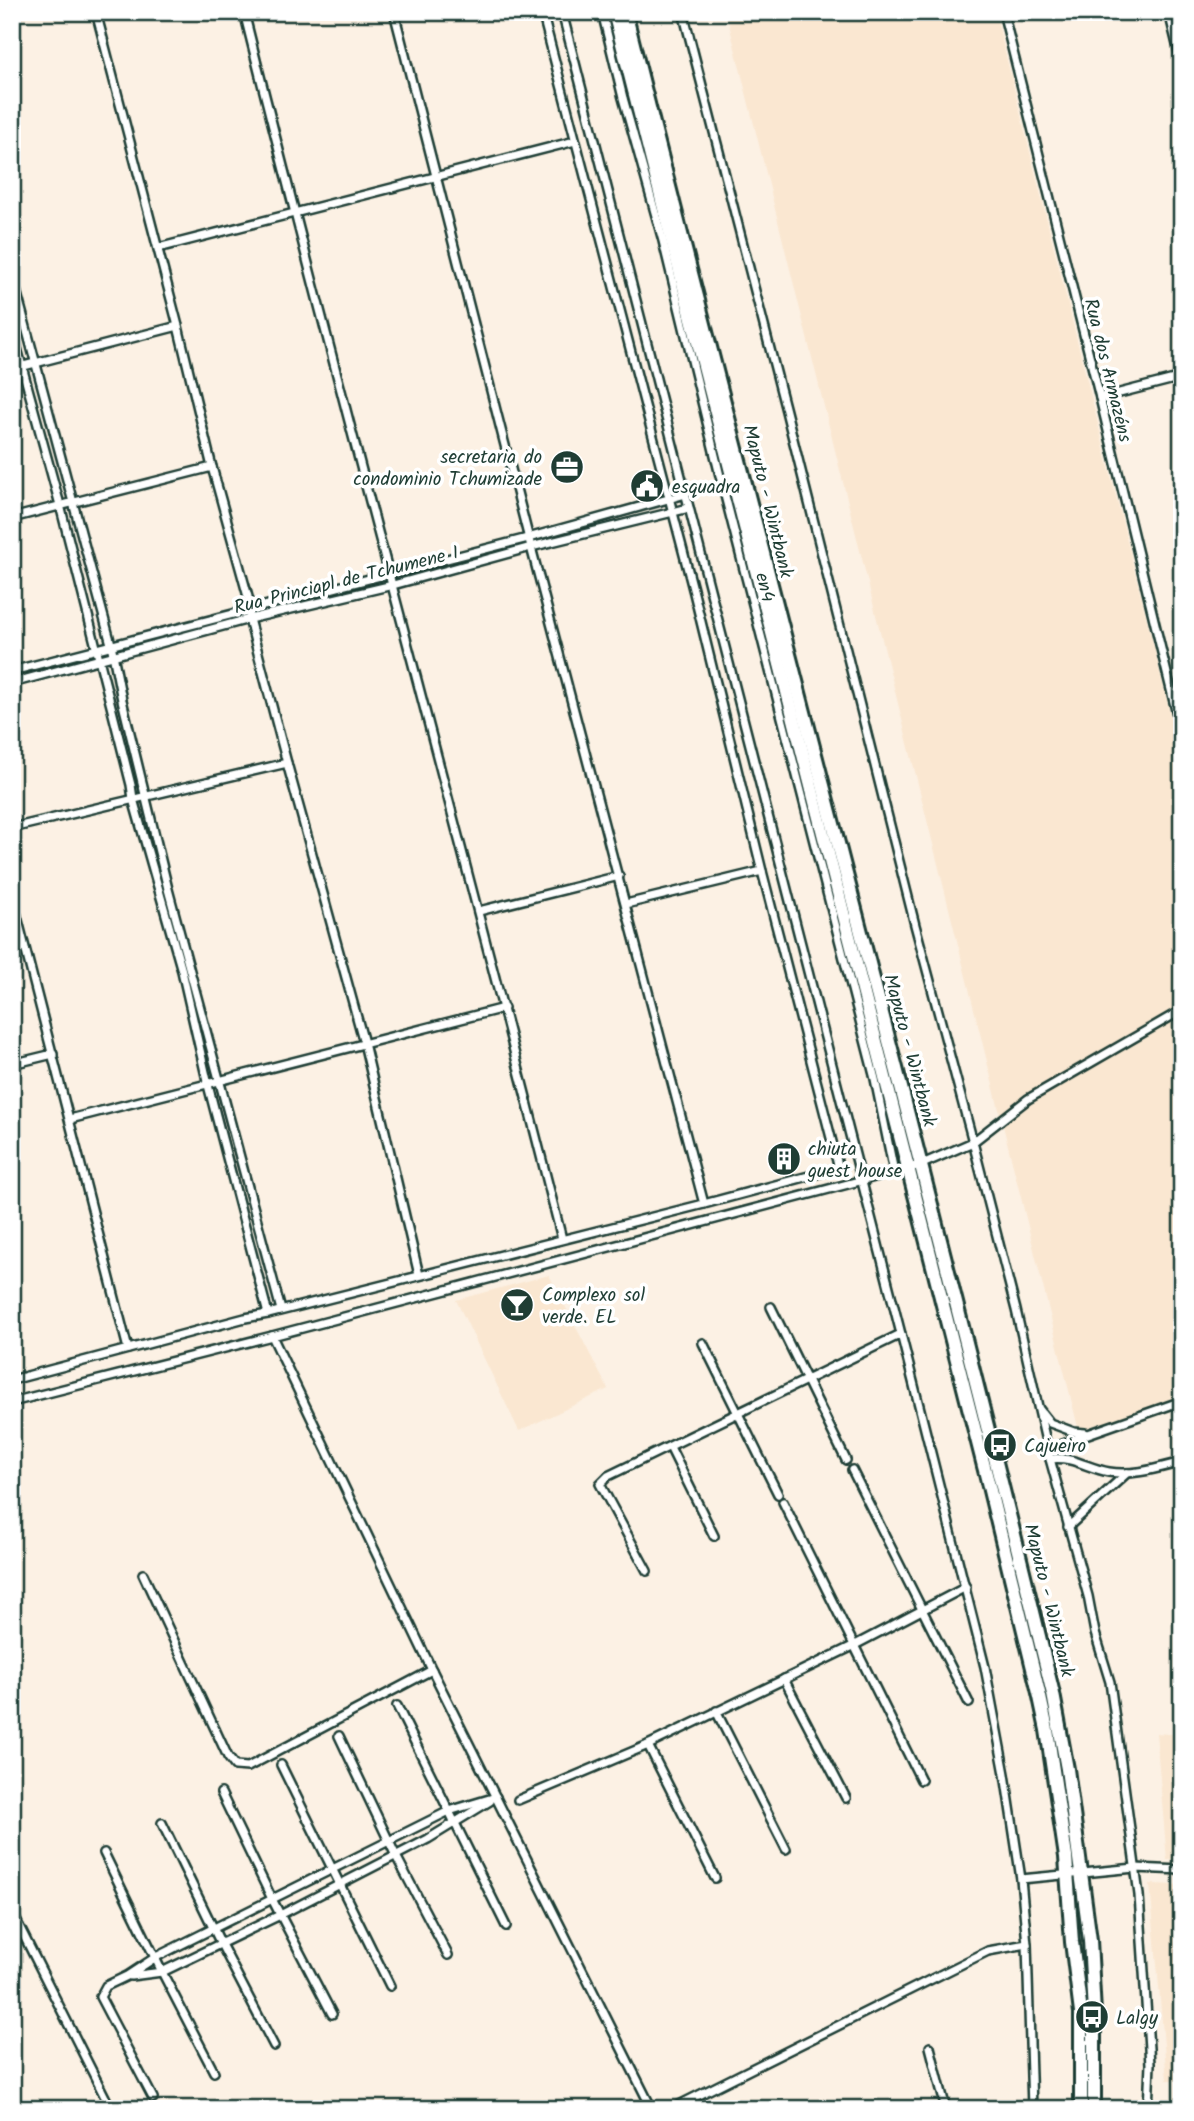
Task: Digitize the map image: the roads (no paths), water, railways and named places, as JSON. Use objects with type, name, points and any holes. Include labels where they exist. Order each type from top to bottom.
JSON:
[{"type":"highway","name":"Maputo - Wintbank","points":[[614,12],[1053,1694],[1060,1728],[1074,1874],[1091,1961],[1095,2043],[1094,2109]]},
{"type":"highway","name":"Maputo - Wintbank","points":[[625,12],[914,1167]]},
{"type":"highway","name":"Maputo - Wintbank","points":[[1074,1874],[1072,1942],[1081,2013],[1081,2109]]},
{"type":"street","points":[[96,12],[212,467],[250,604],[250,620],[287,763],[364,1043],[419,1275]]},
{"type":"street","points":[[244,12],[562,1239]]},
{"type":"street","points":[[394,12],[528,538],[704,1204]]},
{"type":"street","points":[[12,1380],[245,1318],[704,1204],[835,1169],[838,1165],[673,511],[542,12]]},
{"type":"street","points":[[562,12],[985,1667],[1021,1880],[1027,1944],[1032,2109]]},
{"type":"street","name":"en4","points":[[602,12],[623,99],[663,241],[711,440],[875,1079],[894,1172]]},
{"type":"street","points":[[683,12],[793,435],[915,925],[1016,1310],[1049,1459],[1110,1682],[1139,1895],[1150,2064],[1148,2109]]},
{"type":"street","name":"Rua dos Armazéns","points":[[1003,12],[1182,735]]},
{"type":"street","points":[[1168,12],[1182,65]]},
{"type":"street","points":[[158,248],[575,141]]},
{"type":"street","points":[[12,275],[111,644],[168,889],[281,1310]]},
{"type":"street","points":[[12,369],[178,326]]},
{"type":"street","points":[[12,330],[100,659],[133,799],[183,971],[208,1085],[268,1314]]},
{"type":"street","points":[[1100,398],[1182,377]]},
{"type":"street","points":[[12,518],[212,467]]},
{"type":"street","name":"Rua Princiapl de Tchumene I","points":[[12,671],[528,538],[686,494]]},
{"type":"street","name":"Rua Princiapl de Tchumene I","points":[[12,683],[689,508]]},
{"type":"street","points":[[12,828],[287,763]]},
{"type":"street","points":[[626,904],[762,871]]},
{"type":"street","points":[[479,911],[618,876]]},
{"type":"street","points":[[12,897],[128,1349]]},
{"type":"street","points":[[70,1119],[504,1008]]},
{"type":"street","points":[[12,1402],[914,1167],[973,1142],[1028,1099],[1182,1010]]},
{"type":"street","points":[[12,1064],[52,1054]]},
{"type":"street","points":[[771,1307],[846,1460]]},
{"type":"street","points":[[647,1571],[600,1484],[608,1476],[901,1334]]},
{"type":"street","points":[[272,1336],[432,1670],[652,2109]]},
{"type":"street","points":[[703,1343],[778,1494]]},
{"type":"street","points":[[1048,1450],[1182,1401]]},
{"type":"street","points":[[1037,1405],[1050,1423],[1088,1434]]},
{"type":"street","points":[[670,1447],[714,1536]]},
{"type":"street","points":[[1049,1459],[1064,1457],[1109,1472],[1126,1473],[1182,1462]]},
{"type":"street","points":[[852,1470],[969,1703]]},
{"type":"street","points":[[1068,1527],[1126,1473]]},
{"type":"street","points":[[783,1502],[921,1780]]},
{"type":"street","points":[[142,1574],[228,1757],[235,1766],[248,1767],[432,1670]]},
{"type":"street","points":[[518,1800],[648,1745],[855,1645],[966,1587]]},
{"type":"street","points":[[784,1679],[846,1798]]},
{"type":"street","points":[[397,1706],[506,1926]]},
{"type":"street","points":[[716,1711],[786,1849]]},
{"type":"street","points":[[339,1735],[396,1856],[448,1955]]},
{"type":"street","points":[[648,1745],[715,1878]]},
{"type":"street","points":[[281,1765],[390,1986]]},
{"type":"street","points":[[221,1793],[332,2014]]},
{"type":"street","points":[[153,2098],[100,1997],[106,1986],[156,1957],[449,1811],[496,1797]]},
{"type":"street","points":[[127,1976],[162,1972],[221,1944],[396,1856],[455,1824],[496,1797]]},
{"type":"street","points":[[162,1823],[274,2046]]},
{"type":"street","points":[[104,1853],[214,2073]]},
{"type":"street","points":[[1021,1880],[1135,1868],[1182,1870]]},
{"type":"street","points":[[12,1912],[111,2109]]},
{"type":"street","points":[[673,2108],[988,1951],[1027,1944]]},
{"type":"street","points":[[930,2047],[946,2109]]},
{"type":"place","name":"secretaria do condominio Tchumizade","points":[[567,467]]},
{"type":"place","name":"esquadra","points":[[647,486]]},
{"type":"place","name":"chiuta guest house","points":[[784,1159]]},
{"type":"place","name":"Complexo sol verde. EL","points":[[517,1305]]},
{"type":"place","name":"Cajueiro","points":[[1000,1445]]},
{"type":"place","name":"Lalgy","points":[[1092,2017]]}]
